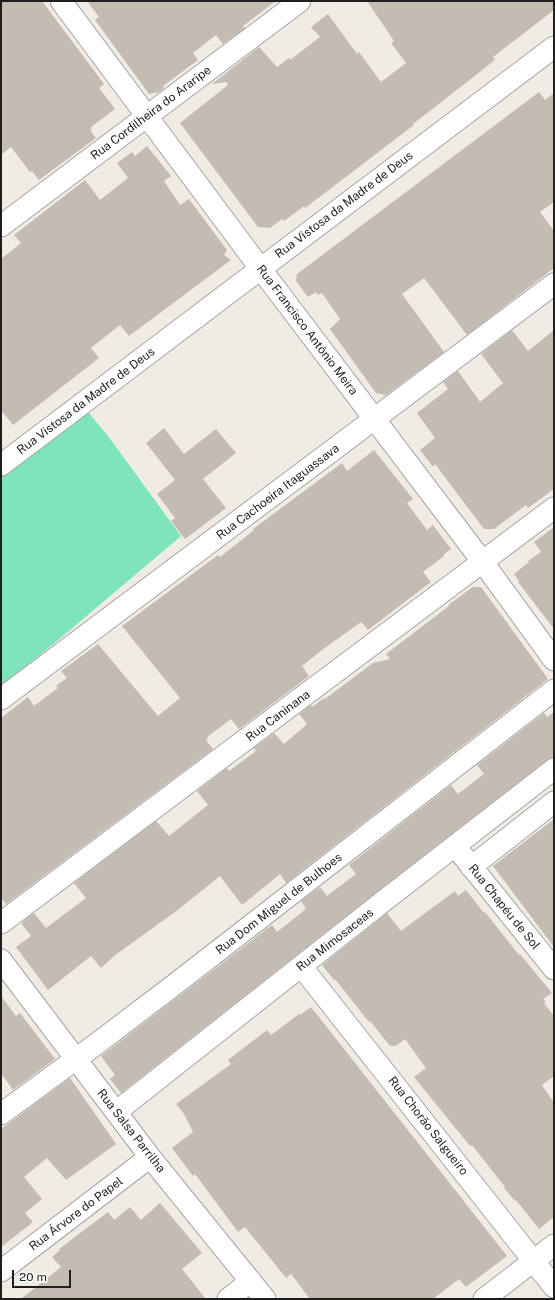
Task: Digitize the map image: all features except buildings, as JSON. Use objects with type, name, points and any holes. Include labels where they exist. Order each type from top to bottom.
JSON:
[{"type":"street","name":"Rua Francisco Antônio Meira","points":[[61,1],[260,268],[482,561],[554,660]]},
{"type":"street","name":"Rua Cordilheira do Araripe","points":[[1,226],[300,1]]},
{"type":"street","name":"Rua Vistosa da Madre de Deus","points":[[1,465],[554,47]]},
{"type":"street","name":"Rua Cachoeira Itaguassava","points":[[1,699],[554,284]]},
{"type":"street","name":"Rua Caninana","points":[[1,923],[554,508]]},
{"type":"street","name":"Rua Dom Miguel de Bulhoes","points":[[1,1114],[174,985],[554,690]]},
{"type":"street","name":"Rua Mimosaceas","points":[[116,1112],[554,769]]},
{"type":"street","points":[[471,866],[554,802]]},
{"type":"street","name":"Rua Chapéu de Sol","points":[[455,846],[554,969]]},
{"type":"street","name":"Rua Salsa Parrilha","points":[[1,960],[150,1157],[265,1299]]},
{"type":"street","name":"Rua Chorão Salgueiro","points":[[301,966],[554,1287]]},
{"type":"street","name":"Rua Árvore do Papel","points":[[1,1271],[150,1157]]},
{"type":"street","points":[[484,1299],[554,1245]]},
{"type":"street","points":[[228,1299],[251,1281]]},
{"type":"green space","points":[[88,412],[108,436],[181,536],[57,641],[1,686],[1,475]]}]
